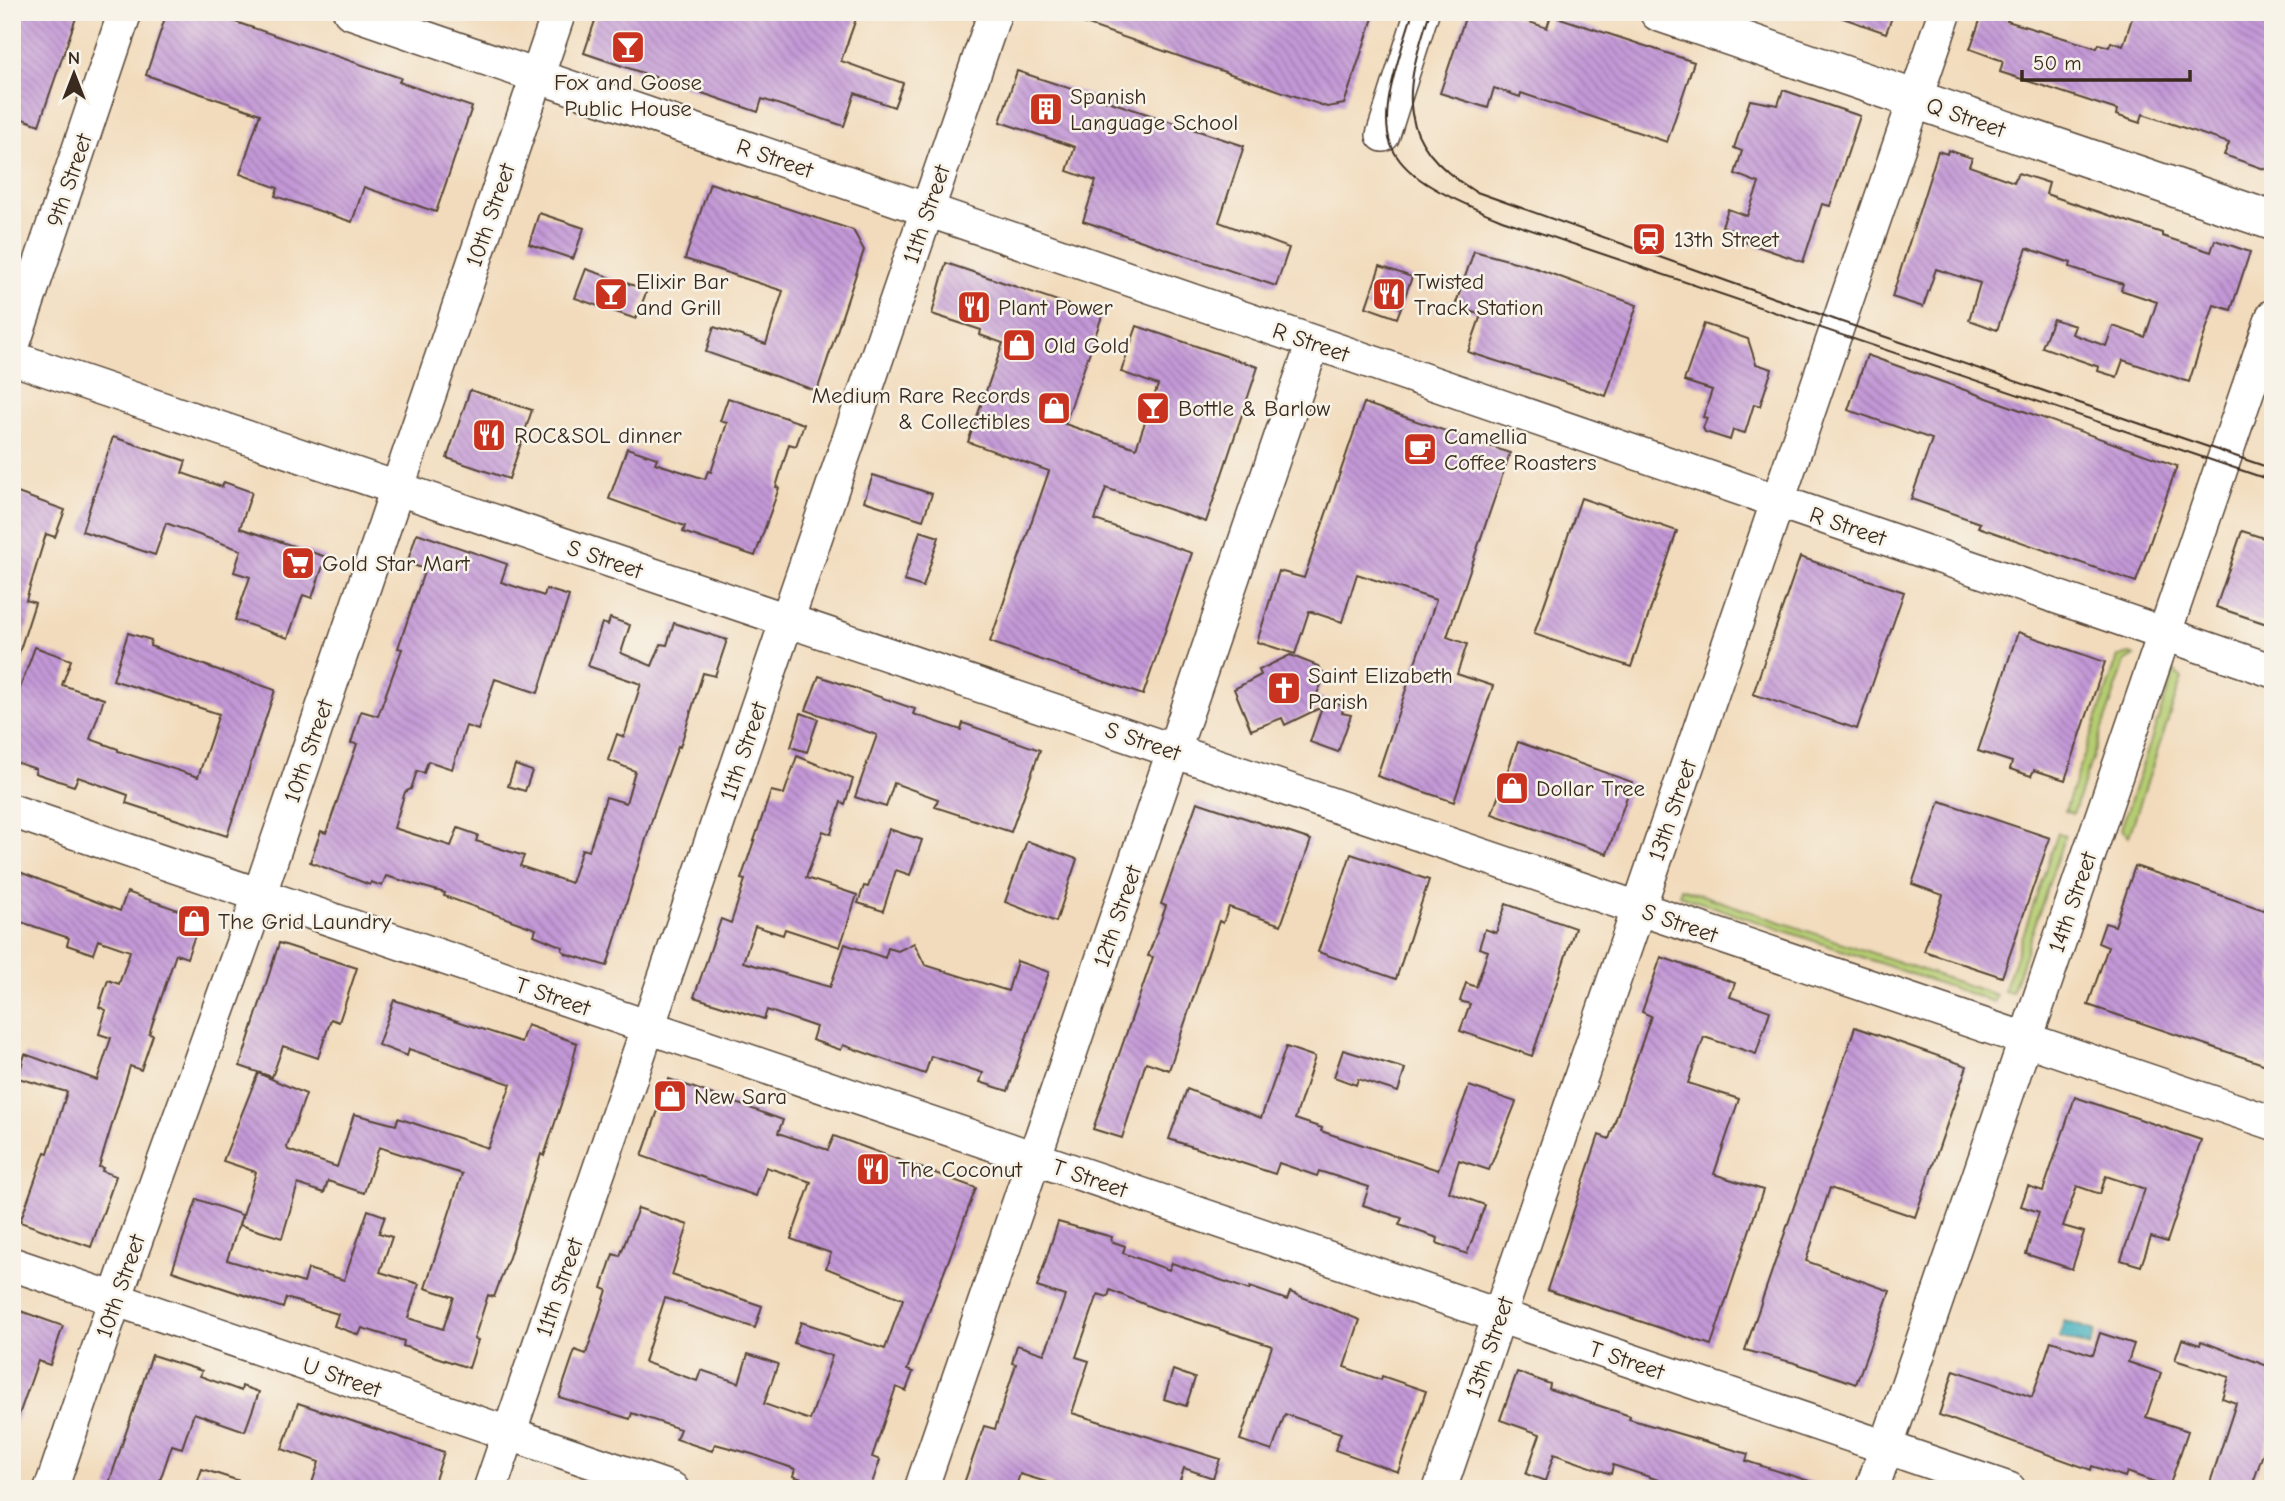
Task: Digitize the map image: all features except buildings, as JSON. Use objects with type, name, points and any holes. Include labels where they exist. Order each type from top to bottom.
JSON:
[{"type":"main road","name":"Q Street","points":[[1659,12],[2273,220]]},
{"type":"street","name":"9th Street","points":[[12,348],[125,12]]},
{"type":"street","name":"R Street","points":[[350,12],[2273,671]]},
{"type":"street","name":"10th Street","points":[[51,1489],[115,1300],[259,897],[559,12]]},
{"type":"street","name":"11th Street","points":[[490,1489],[995,12]]},
{"type":"street","points":[[1383,135],[1422,12]]},
{"type":"street","name":"13th Street","points":[[1440,1489],[1945,12]]},
{"type":"street","name":"14th Street","points":[[1872,1489],[2273,316]]},
{"type":"street","name":"12th Street","points":[[921,1489],[1313,343]]},
{"type":"street","name":"S Street","points":[[12,358],[2273,1123]]},
{"type":"street","name":"T Street","points":[[12,811],[2009,1489]]},
{"type":"street","name":"U Street","points":[[12,1264],[672,1489]]},
{"type":"green space","points":[[2130,654],[2135,656],[2125,662],[2073,814],[2065,811],[2118,657]]},
{"type":"green space","points":[[2168,666],[2182,678],[2129,836],[2121,829],[2172,678]]},
{"type":"green space","points":[[2058,833],[2065,835],[2012,993],[2004,991]]},
{"type":"green space","points":[[1681,888],[1996,995],[1994,1002],[1679,895]]},
{"type":"water","points":[[2064,1321],[2095,1331],[2090,1347],[2059,1337]]},
{"type":"tram line","points":[[1413,12],[1390,93],[1387,122],[1391,145],[1404,165],[1426,183],[1458,201],[1502,220],[2273,481]]},
{"type":"tram line","points":[[1430,12],[1414,67],[1412,113],[1418,134],[1430,153],[1448,172],[1474,191],[1839,321],[2273,469]]},
{"type":"place","name":"Fox and Goose Public House","points":[[628,47]]},
{"type":"place","name":"Spanish Language School","points":[[1046,109]]},
{"type":"place","name":"13th Street","points":[[1649,239]]},
{"type":"place","name":"Elixir Bar and Grill","points":[[611,294]]},
{"type":"place","name":"Twisted Track Station","points":[[1389,294]]},
{"type":"place","name":"Plant Power","points":[[974,307]]},
{"type":"place","name":"Old Gold","points":[[1019,345]]},
{"type":"place","name":"Medium Rare Records & Collectibles","points":[[1054,408]]},
{"type":"place","name":"Bottle & Barlow","points":[[1153,408]]},
{"type":"place","name":"ROC&SOL dinner","points":[[489,435]]},
{"type":"place","name":"Camellia Coffee Roasters","points":[[1420,449]]},
{"type":"place","name":"Gold Star Mart","points":[[298,563]]},
{"type":"place","name":"Saint Elizabeth Parish","points":[[1284,688]]},
{"type":"place","name":"Dollar Tree","points":[[1512,788]]},
{"type":"place","name":"The Grid Laundry","points":[[194,921]]},
{"type":"place","name":"New Sara","points":[[670,1096]]},
{"type":"place","name":"The Coconut","points":[[873,1169]]}]
